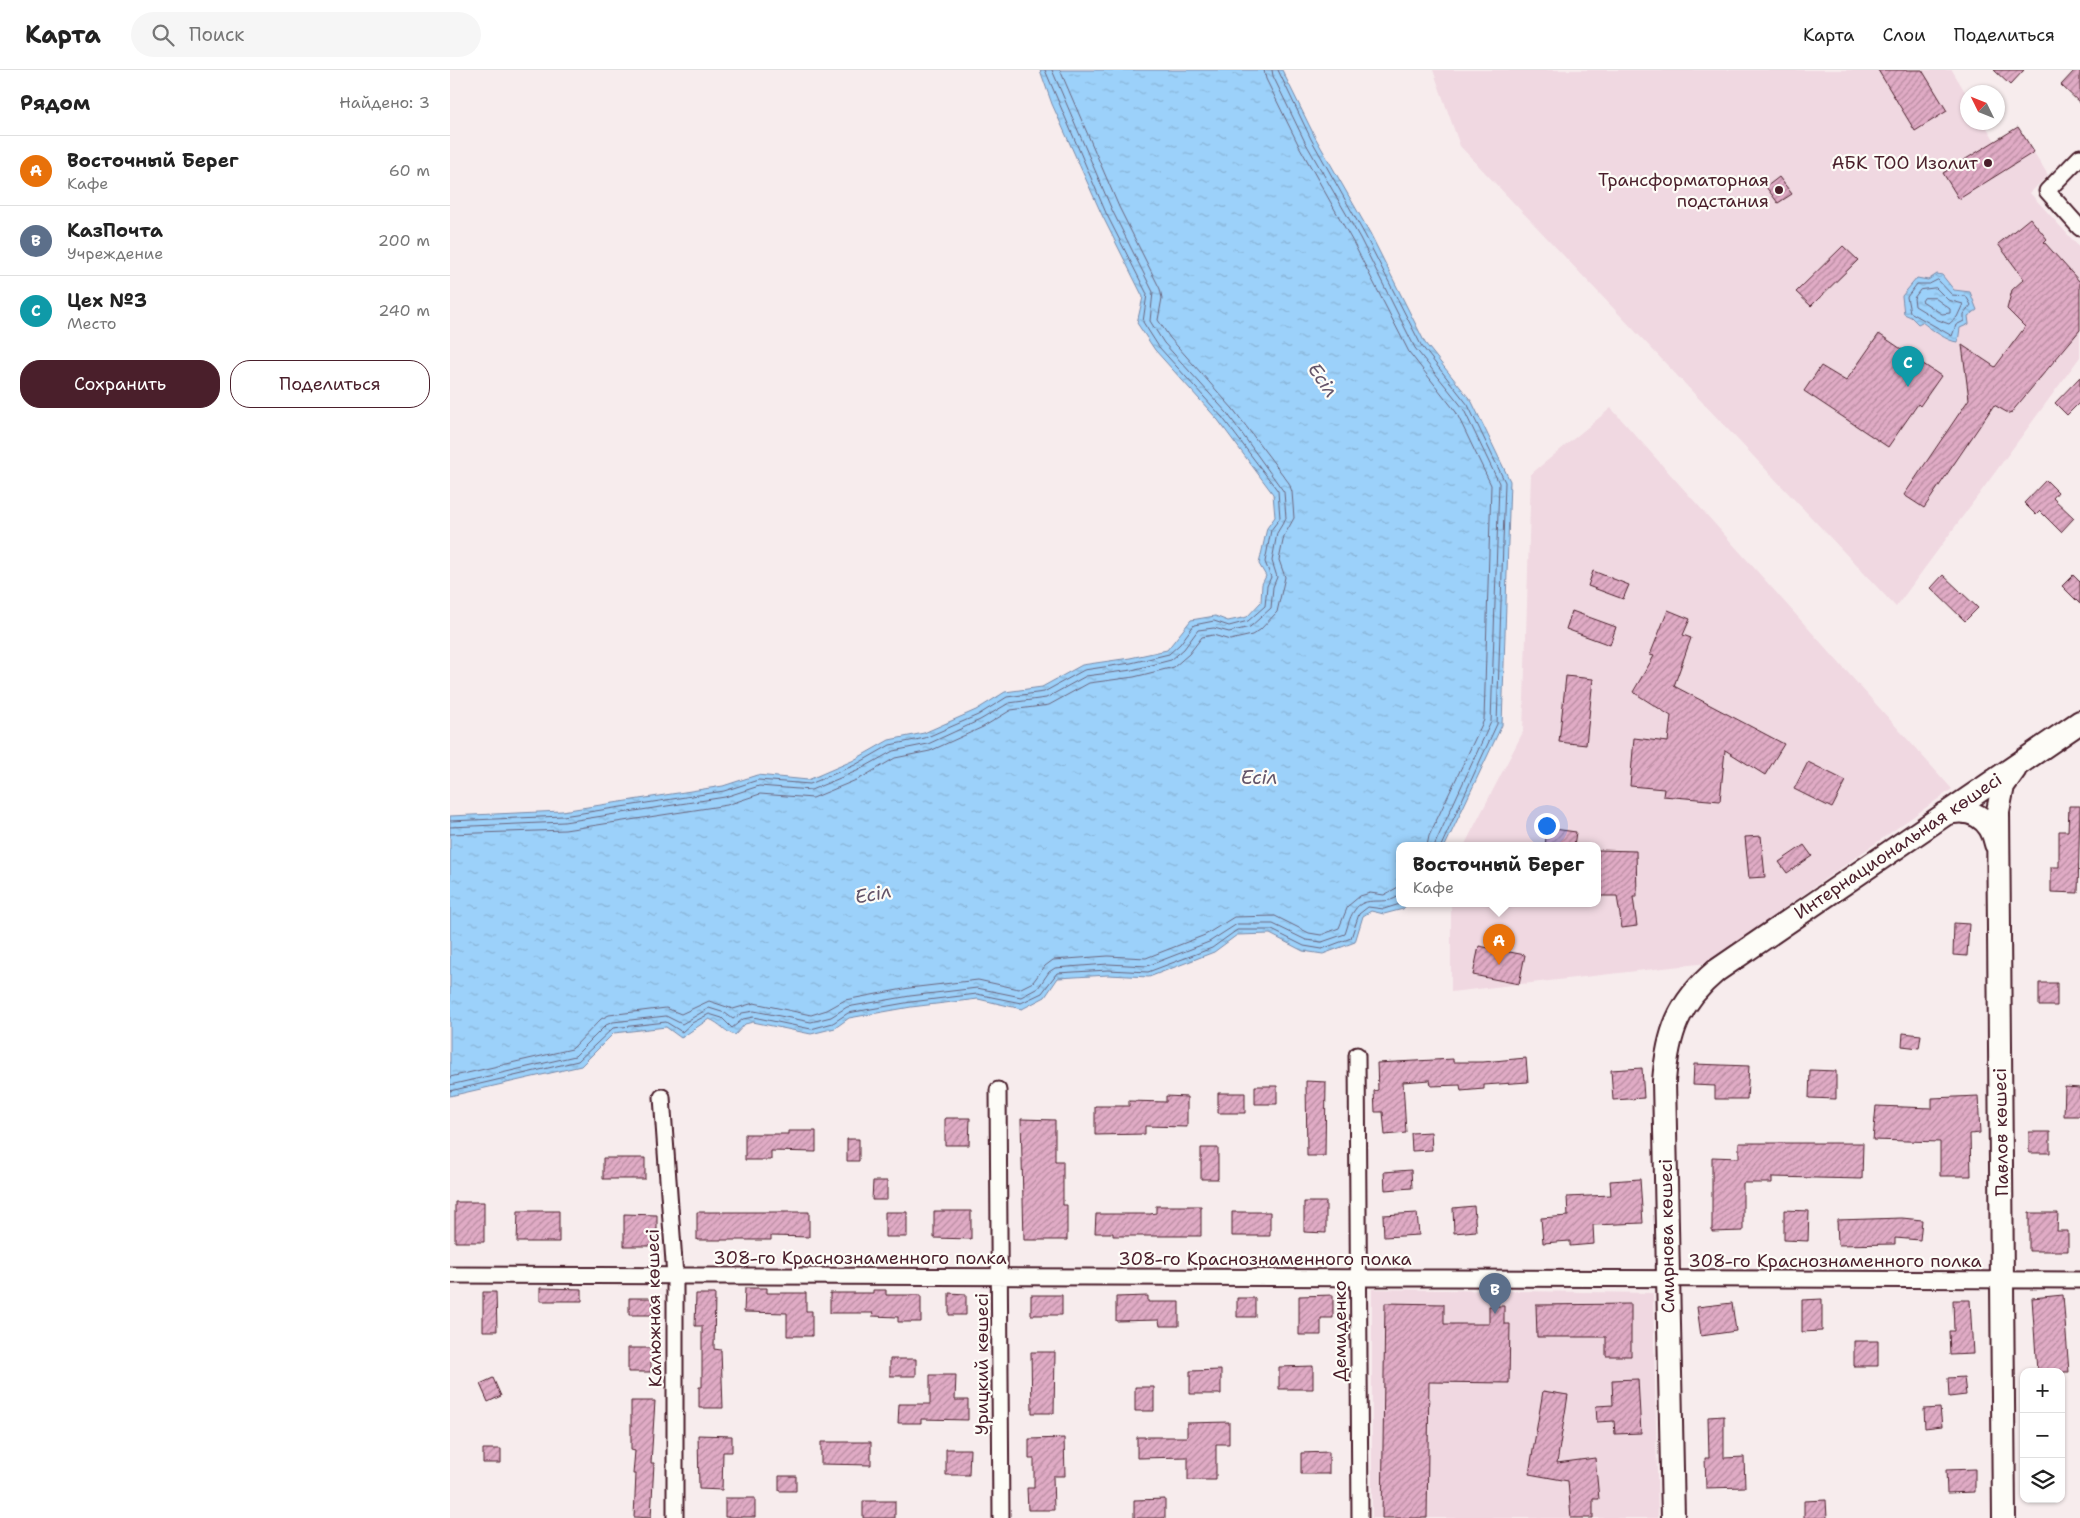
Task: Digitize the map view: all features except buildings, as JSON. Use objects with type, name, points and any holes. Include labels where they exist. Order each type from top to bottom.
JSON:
[{"type":"street","points":[[2080,157],[2047,191],[2080,228]]},
{"type":"street","name":"Интернациональная көшесі","points":[[1716,972],[2080,722]]},
{"type":"street","name":"Павлов көшесі","points":[[2004,1518],[1998,810],[2000,792],[2013,771],[2029,756]]},
{"type":"street","points":[[1945,814],[1969,811],[1982,818],[1991,829],[1997,852]]},
{"type":"street","name":"Смирнова көшесі","points":[[1673,1518],[1664,1081],[1670,1038],[1681,1010],[1703,982],[1716,972]]},
{"type":"street","name":"Демиденко","points":[[1357,1055],[1360,1518]]},
{"type":"street","name":"Урицкий көшесі","points":[[998,1090],[1001,1277],[1001,1518]]},
{"type":"street","name":"Калюжная көшесі","points":[[662,1097],[674,1276],[675,1518]]},
{"type":"street","name":"308-го Краснознаменного полка","points":[[450,1275],[2080,1280]]},
{"type":"shaded area","points":[[1433,70],[1952,70],[1961,85],[1960,130],[1988,130],[1995,141],[2018,127],[2048,175],[2030,193],[2080,248],[2080,357],[1896,607],[1460,146]]},
{"type":"shaded area","points":[[1611,408],[1952,789],[1707,963],[1451,992],[1451,907],[1601,907],[1601,842],[1466,842],[1523,732],[1531,474]]},
{"type":"shaded area","points":[[1372,1289],[1653,1293],[1658,1518],[1372,1518]]},
{"type":"water","name":"Есіл","points":[[1040,70],[1282,70],[1315,137],[1370,233],[1425,343],[1472,402],[1510,481],[1502,725],[1447,842],[1396,842],[1396,907],[1405,907],[1384,914],[1371,911],[1363,916],[1355,942],[1323,954],[1303,951],[1270,934],[1237,935],[1214,952],[1149,977],[1108,975],[1058,978],[1045,997],[1022,1009],[978,999],[911,1007],[849,1018],[835,1028],[811,1034],[753,1022],[745,1024],[735,1035],[709,1019],[681,1038],[666,1027],[614,1033],[581,1066],[450,1096],[450,816],[562,811],[723,786],[757,775],[808,780],[852,761],[889,740],[924,733],[976,710],[1005,692],[1042,687],[1082,665],[1167,650],[1191,620],[1215,616],[1228,621],[1247,617],[1261,602],[1262,584],[1266,576],[1259,564],[1267,528],[1275,517],[1273,494],[1218,420],[1155,350],[1137,323],[1143,297],[1102,215],[1052,104]]},
{"type":"water","points":[[1937,274],[1942,275],[1954,290],[1970,292],[1977,310],[1968,316],[1969,324],[1960,328],[1958,342],[1945,338],[1922,322],[1918,324],[1911,317],[1904,314],[1902,296],[1917,278],[1928,280]]},
{"type":"place","name":"АБК ТОО Изолит","points":[[1988,163]]},
{"type":"place","name":"Трансформаторная подстания","points":[[1779,190]]},
{"type":"place","name":"Цех №3","points":[[1908,387]]},
{"type":"place","name":"Восточный Берег","points":[[1499,965]]},
{"type":"place","name":"КазПочта","points":[[1495,1314]]}]
